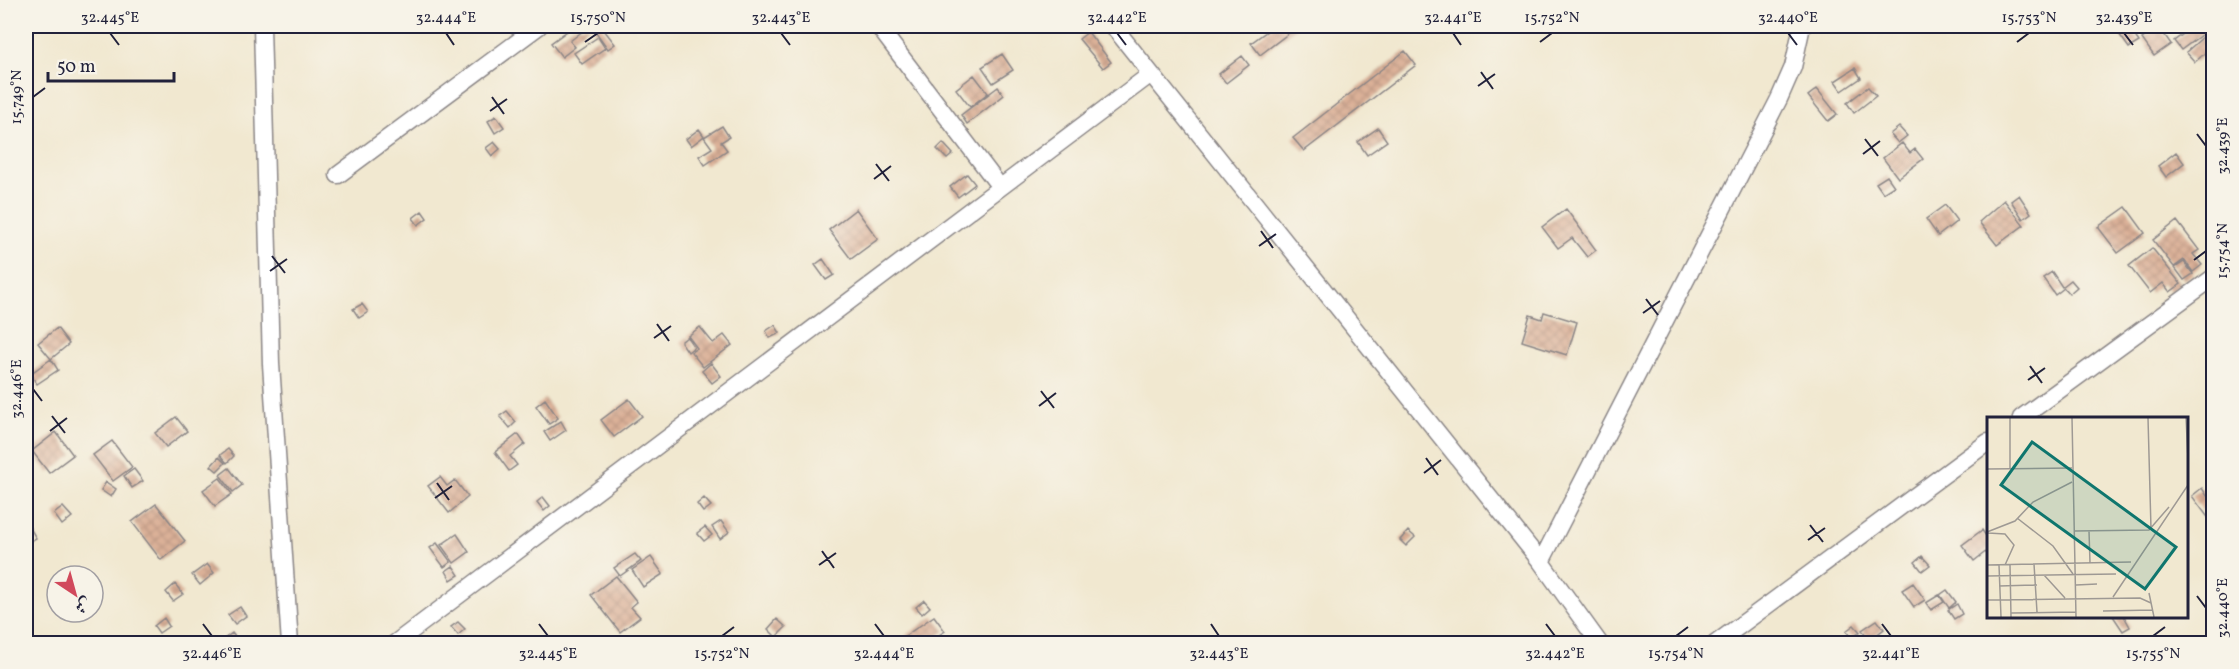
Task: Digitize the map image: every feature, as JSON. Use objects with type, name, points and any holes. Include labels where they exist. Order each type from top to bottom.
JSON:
[{"type":"street","points":[[262,26],[271,364],[290,644]]},
{"type":"street","points":[[338,175],[539,26]]},
{"type":"street","points":[[878,26],[1000,188]]},
{"type":"street","points":[[1113,26],[1541,562],[1600,644]]},
{"type":"street","points":[[1541,562],[1779,99],[1793,67],[1802,26]]},
{"type":"street","points":[[394,644],[1152,74]]},
{"type":"street","points":[[2022,417],[2214,277]]},
{"type":"street","points":[[1714,644],[1987,443]]},
{"type":"building","points":[[574,26],[589,26],[570,41],[575,47],[562,57],[551,43]]},
{"type":"building","points":[[601,26],[615,44],[608,49],[593,28]]},
{"type":"building","points":[[1274,26],[1298,26],[1260,55],[1251,43]]},
{"type":"building","points":[[2128,26],[2139,42],[2129,48],[2117,31]]},
{"type":"building","points":[[2194,26],[2213,26],[2181,50],[2174,41]]},
{"type":"building","points":[[2159,27],[2171,44],[2154,56],[2142,39]]},
{"type":"building","points":[[2211,30],[2214,32],[2214,45],[2195,62],[2186,52]]},
{"type":"building","points":[[1088,32],[1111,62],[1103,68],[1079,39]]},
{"type":"building","points":[[598,37],[605,48],[582,64],[574,53]]},
{"type":"building","points":[[1405,51],[1416,65],[1304,151],[1293,138]]},
{"type":"building","points":[[1002,54],[1013,70],[993,83],[982,67]]},
{"type":"building","points":[[1242,56],[1249,65],[1226,83],[1219,74]]},
{"type":"building","points":[[1855,68],[1861,78],[1842,91],[1835,81]]},
{"type":"building","points":[[974,75],[988,93],[970,107],[956,89]]},
{"type":"building","points":[[998,87],[1004,95],[967,124],[961,115]]},
{"type":"building","points":[[1868,87],[1876,96],[1854,113],[1847,103]]},
{"type":"building","points":[[1817,89],[1837,114],[1828,121],[1808,96]]},
{"type":"building","points":[[496,116],[504,127],[495,133],[488,121]]},
{"type":"building","points":[[722,126],[729,137],[721,142],[727,150],[705,165],[699,156],[712,148],[704,137]]},
{"type":"building","points":[[1899,127],[1907,136],[1898,143],[1890,134]]},
{"type":"building","points":[[1378,128],[1387,141],[1367,155],[1358,142]]},
{"type":"building","points":[[699,129],[704,136],[691,146],[686,139]]},
{"type":"building","points":[[494,142],[500,149],[492,156],[486,148]]},
{"type":"building","points":[[943,143],[953,154],[947,159],[937,149]]},
{"type":"building","points":[[1902,143],[1910,153],[1915,149],[1923,159],[1898,178],[1883,158]]},
{"type":"building","points":[[2176,152],[2184,163],[2166,177],[2158,166]]},
{"type":"building","points":[[967,174],[975,184],[958,197],[950,187]]},
{"type":"building","points":[[1887,176],[1894,186],[1883,193],[1876,183]]},
{"type":"building","points":[[2019,195],[2031,213],[2023,219],[2011,201]]},
{"type":"building","points":[[2004,200],[2024,225],[1997,245],[1979,222]]},
{"type":"building","points":[[1945,205],[1957,221],[1938,236],[1926,219]]},
{"type":"building","points":[[2126,207],[2145,233],[2118,253],[2098,227]]},
{"type":"building","points":[[856,209],[878,239],[851,259],[829,230]]},
{"type":"building","points":[[1566,209],[1596,250],[1587,257],[1572,238],[1558,248],[1542,227]]},
{"type":"building","points":[[422,211],[427,218],[418,225],[413,218]]},
{"type":"building","points":[[2177,221],[2199,250],[2193,254],[2202,265],[2193,272],[2184,260],[2174,267],[2153,240]]},
{"type":"building","points":[[2152,248],[2181,284],[2170,292],[2163,283],[2150,293],[2129,266]]},
{"type":"building","points":[[823,259],[834,275],[826,280],[815,265]]},
{"type":"building","points":[[2184,262],[2193,274],[2184,280],[2175,268]]},
{"type":"building","points":[[2052,272],[2062,287],[2071,280],[2077,287],[2069,294],[2064,288],[2055,295],[2043,278]]},
{"type":"building","points":[[362,304],[368,312],[359,318],[353,309]]},
{"type":"building","points":[[1544,312],[1577,322],[1567,355],[1522,341],[1530,315],[1542,319]]},
{"type":"building","points":[[775,325],[780,333],[770,338],[766,331]]},
{"type":"building","points":[[700,327],[713,343],[724,335],[732,345],[703,367],[691,352],[697,348],[688,336]]},
{"type":"building","points":[[57,328],[69,344],[51,359],[38,343]]},
{"type":"building","points":[[687,337],[694,347],[688,352],[681,342]]},
{"type":"building","points":[[51,359],[58,370],[37,384],[30,374]]},
{"type":"building","points":[[711,363],[721,376],[712,383],[702,371]]},
{"type":"building","points":[[545,399],[558,418],[549,424],[536,406]]},
{"type":"building","points":[[629,399],[642,416],[614,437],[601,420]]},
{"type":"building","points":[[507,411],[516,422],[510,428],[500,416]]},
{"type":"building","points":[[176,417],[187,431],[166,447],[155,433]]},
{"type":"building","points":[[561,421],[566,430],[550,441],[544,432]]},
{"type":"building","points":[[56,432],[73,455],[49,473],[32,451]]},
{"type":"building","points":[[518,434],[525,444],[510,456],[517,465],[509,471],[495,452]]},
{"type":"building","points":[[112,441],[132,467],[113,481],[93,455]]},
{"type":"building","points":[[228,449],[234,456],[227,463],[220,455]]},
{"type":"building","points":[[219,457],[225,463],[217,471],[211,466]]},
{"type":"building","points":[[229,468],[242,485],[233,492],[220,475]]},
{"type":"building","points":[[134,469],[143,481],[132,488],[124,476]]},
{"type":"building","points":[[440,477],[447,486],[455,480],[468,497],[449,513],[428,486]]},
{"type":"building","points":[[220,478],[232,494],[215,506],[203,490]]},
{"type":"building","points":[[106,482],[116,489],[111,497],[101,490]]},
{"type":"building","points":[[2202,488],[2207,496],[2214,491],[2214,517],[2210,520],[2192,496]]},
{"type":"building","points":[[543,497],[550,506],[544,511],[537,502]]},
{"type":"building","points":[[704,498],[711,506],[703,512],[697,504]]},
{"type":"building","points":[[156,504],[185,541],[161,560],[132,522]]},
{"type":"building","points":[[63,507],[72,517],[62,525],[54,514]]},
{"type":"building","points":[[721,521],[729,532],[720,539],[712,527]]},
{"type":"building","points":[[705,527],[712,535],[704,541],[697,533]]},
{"type":"building","points":[[30,528],[36,538],[26,544],[26,531]]},
{"type":"building","points":[[1982,530],[1987,538],[1987,551],[1974,561],[1962,545]]},
{"type":"building","points":[[1408,531],[1415,537],[1406,546],[1400,540]]},
{"type":"building","points":[[457,534],[469,552],[454,563],[441,545]]},
{"type":"building","points":[[437,543],[451,562],[444,567],[430,548]]},
{"type":"building","points":[[635,554],[641,561],[620,576],[614,568]]},
{"type":"building","points":[[1922,556],[1930,565],[1922,571],[1915,562]]},
{"type":"building","points":[[651,557],[663,574],[643,587],[632,570]]},
{"type":"building","points":[[207,564],[214,573],[200,585],[192,575]]},
{"type":"building","points":[[453,566],[459,575],[451,580],[446,571]]},
{"type":"building","points":[[616,576],[637,602],[631,607],[640,617],[620,632],[591,595]]},
{"type":"building","points":[[1913,583],[1925,600],[1914,607],[1902,590]]},
{"type":"building","points":[[175,584],[183,594],[173,601],[166,592]]},
{"type":"building","points":[[1947,590],[1956,602],[1949,608],[1940,595]]},
{"type":"building","points":[[1939,595],[1944,602],[1931,610],[1926,603]]},
{"type":"building","points":[[924,600],[930,607],[922,614],[916,607]]},
{"type":"building","points":[[1957,604],[1962,614],[1954,619],[1948,610]]},
{"type":"building","points":[[240,607],[246,616],[235,624],[228,615]]},
{"type":"building","points":[[934,616],[945,631],[926,644],[910,644],[905,636]]},
{"type":"building","points":[[164,618],[169,626],[159,633],[154,626]]},
{"type":"building","points":[[2114,618],[2125,618],[2130,627],[2123,631]]},
{"type":"building","points":[[777,619],[786,627],[776,637],[768,629]]},
{"type":"building","points":[[1877,620],[1884,629],[1870,640],[1862,630]]},
{"type":"building","points":[[458,622],[465,629],[458,635],[451,627]]},
{"type":"building","points":[[1854,625],[1860,632],[1852,638],[1846,631]]},
{"type":"building","points":[[232,633],[239,642],[226,644],[223,640]]}]
